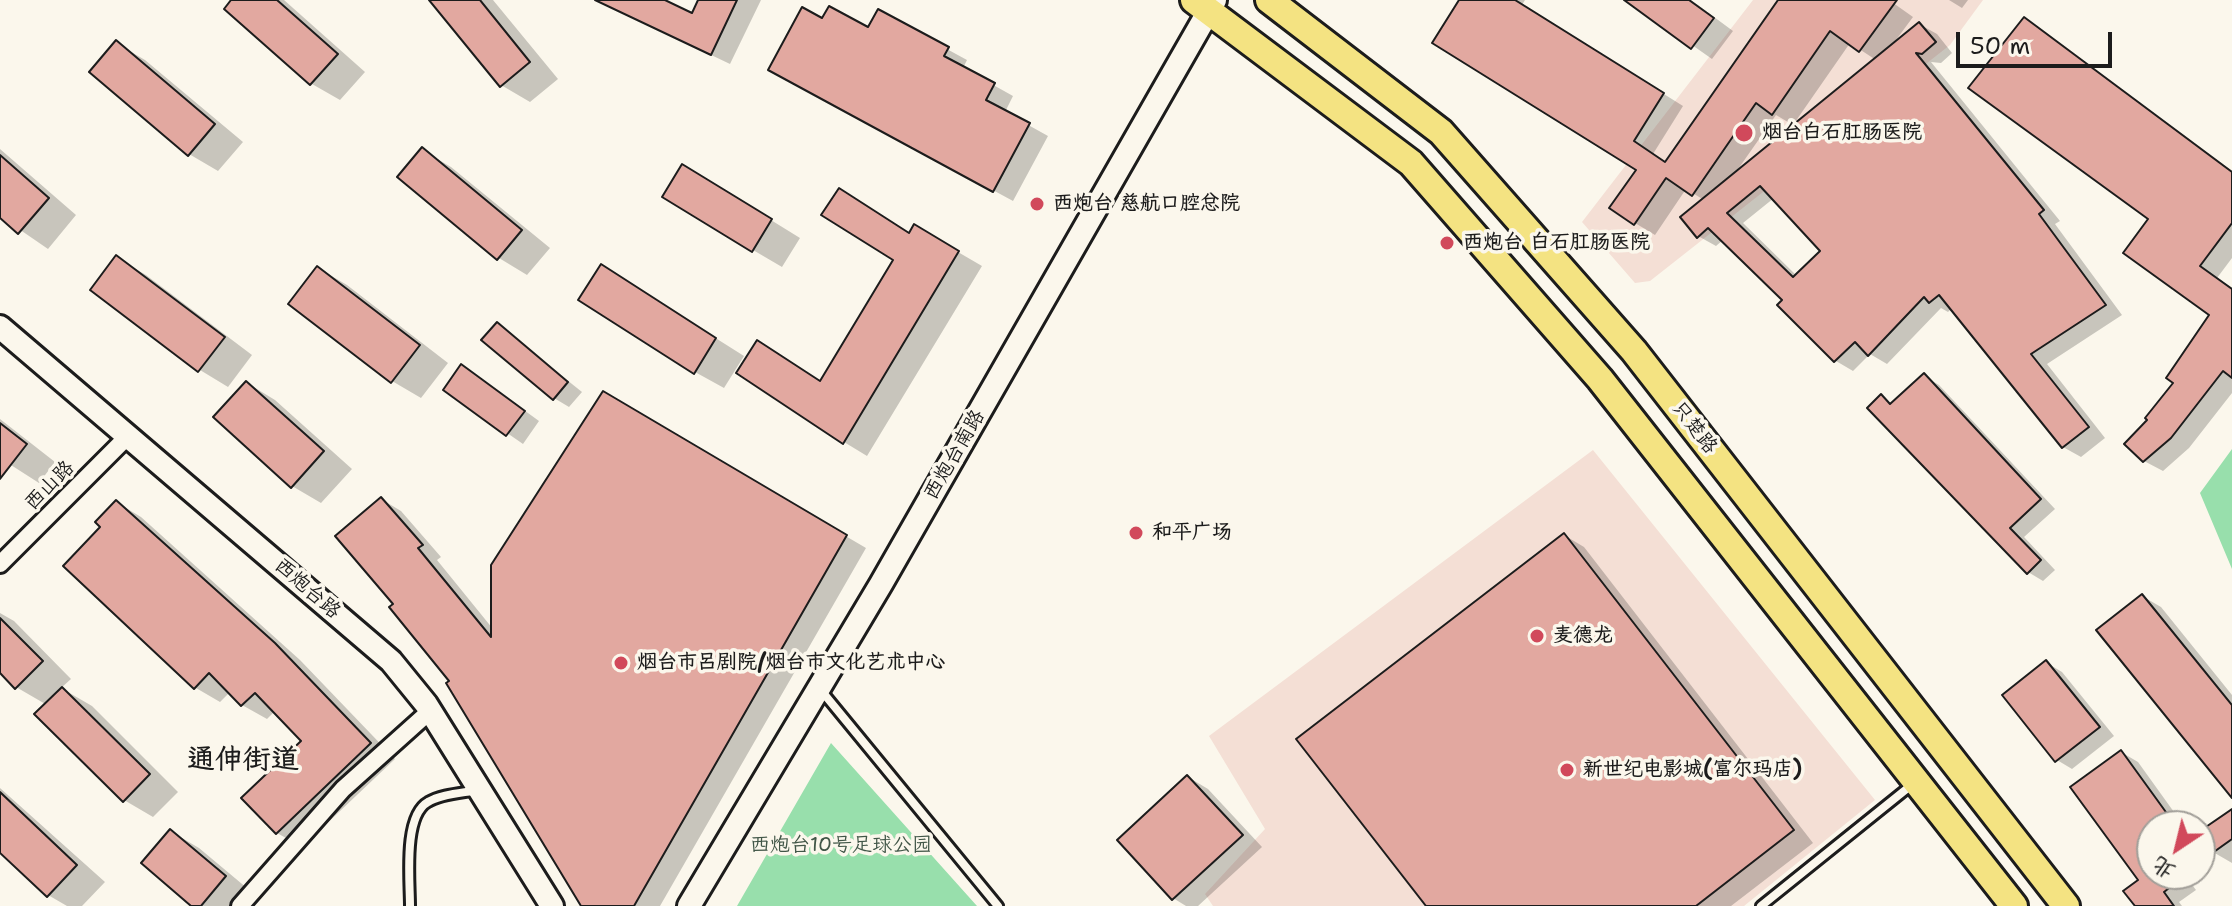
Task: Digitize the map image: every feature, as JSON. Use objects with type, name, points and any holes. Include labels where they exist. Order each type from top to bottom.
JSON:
[{"type":"main road","name":"只楚路","points":[[1269,0],[1441,132],[1583,293],[1644,364],[2066,906]]},
{"type":"main road","points":[[1206,3],[1411,163],[1600,379],[2014,906]]},
{"type":"street","name":"西炮台南路","points":[[689,906],[819,688],[1206,3]]},
{"type":"street","name":"西炮台路","points":[[0,327],[391,661],[430,711],[552,906]]},
{"type":"street","name":"西山路","points":[[0,564],[128,436]]},
{"type":"street","points":[[240,906],[343,789],[430,711]]},
{"type":"lane","points":[[819,688],[998,906]]},
{"type":"lane","points":[[1761,906],[1918,780]]},
{"type":"lane","points":[[410,906],[410,836],[416,813],[428,801],[479,789]]},
{"type":"shaded area","name":"烟台白石肛肠医院","points":[[1753,0],[1983,0],[1950,45],[1650,281],[1635,283],[1582,222]]},
{"type":"shaded area","name":"麦德龙","points":[[1593,450],[1875,800],[1744,906],[1213,906],[1205,894],[1265,829],[1209,736]]},
{"type":"green space","points":[[2232,449],[2232,569],[2200,493]]},
{"type":"green space","name":"西炮台10号足球公园","points":[[831,743],[977,906],[737,906]]},
{"type":"building","points":[[231,0],[277,0],[338,54],[310,85],[224,9]]},
{"type":"building","points":[[429,0],[480,0],[530,62],[500,87]]},
{"type":"building","points":[[595,0],[665,0],[692,13],[698,0],[737,0],[711,55]]},
{"type":"building","points":[[1459,0],[1515,0],[1664,93],[1634,141],[1665,162],[1778,0],[1897,0],[1859,52],[1830,31],[1772,115],[1756,103],[1692,196],[1666,178],[1634,225],[1609,208],[1636,170],[1432,43]]},
{"type":"building","points":[[1624,0],[1689,0],[1714,18],[1691,49]]},
{"type":"building","points":[[829,6],[868,27],[878,9],[949,47],[944,56],[995,83],[986,100],[1030,123],[993,192],[768,70],[802,7],[822,18]]},
{"type":"building","points":[[2024,17],[2232,172],[2232,223],[2200,266],[2232,289],[2232,378],[2223,371],[2171,438],[2143,462],[2124,444],[2147,420],[2145,418],[2173,383],[2166,378],[2209,315],[2123,253],[2148,219],[1968,88]]},
{"type":"building","points":[[1919,22],[1936,42],[1922,54],[1916,53],[2044,210],[2039,214],[2106,305],[2031,354],[2089,427],[2062,448],[1939,295],[1929,303],[1924,297],[1868,356],[1855,342],[1834,362],[1777,305],[1782,300],[1708,228],[1697,238],[1680,217]],"holes":[[[1760,186],[1820,251],[1793,277],[1727,213]]]},
{"type":"building","points":[[116,40],[215,124],[188,156],[89,72]]},
{"type":"building","points":[[422,147],[522,230],[497,260],[397,177]]},
{"type":"building","points":[[0,155],[49,198],[18,234],[0,218]]},
{"type":"building","points":[[682,164],[772,219],[752,252],[662,197]]},
{"type":"building","points":[[839,188],[909,233],[914,224],[959,251],[843,444],[736,373],[757,340],[820,381],[893,260],[821,215]]},
{"type":"building","points":[[116,255],[225,337],[198,372],[90,290]]},
{"type":"building","points":[[601,264],[716,338],[694,374],[578,300]]},
{"type":"building","points":[[317,266],[420,345],[391,383],[288,304]]},
{"type":"building","points":[[497,322],[568,382],[553,400],[481,340]]},
{"type":"building","points":[[461,364],[525,411],[506,436],[443,390]]},
{"type":"building","points":[[1924,373],[2041,499],[2010,528],[2041,560],[2027,574],[1867,408],[1881,394],[1890,404]]},
{"type":"building","points":[[246,381],[324,451],[291,488],[213,417]]},
{"type":"building","name":"烟台市吕剧院/烟台市文化艺术中心","points":[[603,391],[847,535],[634,906],[581,906],[446,683],[449,681],[389,607],[393,604],[335,536],[381,497],[423,545],[418,548],[491,637],[491,565]]},
{"type":"building","points":[[0,423],[27,444],[0,479]]},
{"type":"building","points":[[116,500],[275,643],[371,743],[276,834],[241,798],[301,741],[255,693],[241,706],[209,673],[194,689],[63,566],[100,527],[95,522]]},
{"type":"building","name":"麦德龙","points":[[1564,533],[1794,830],[1696,906],[1426,906],[1296,739]]},
{"type":"building","points":[[2142,594],[2232,705],[2232,798],[2096,630]]},
{"type":"building","points":[[0,618],[43,661],[15,689],[0,673]]},
{"type":"building","points":[[2046,660],[2100,727],[2055,762],[2002,695]]},
{"type":"building","points":[[62,687],[150,774],[123,802],[34,714]]},
{"type":"building","points":[[2121,750],[2164,810],[2136,810],[2136,877],[2070,787]]},
{"type":"building","points":[[1187,775],[1243,835],[1172,900],[1117,840]]},
{"type":"building","points":[[0,792],[77,865],[47,897],[0,853]]},
{"type":"building","points":[[2232,809],[2232,839],[2216,850],[2216,820]]},
{"type":"building","points":[[170,829],[226,876],[201,906],[191,906],[141,863]]},
{"type":"building","points":[[2136,881],[2136,890],[2167,890],[2164,892],[2174,906],[2135,906],[2123,891]]},
{"type":"place","name":"烟台白石肛肠医院","points":[[1744,133]]},
{"type":"place","name":"西炮台 慈航口腔总院","points":[[1037,204]]},
{"type":"place","name":"西炮台 白石肛肠医院","points":[[1447,243]]},
{"type":"place","name":"和平广场","points":[[1136,533]]},
{"type":"place","name":"麦德龙","points":[[1537,636]]},
{"type":"place","name":"烟台市吕剧院/烟台市文化艺术中心","points":[[621,663]]},
{"type":"place","name":"新世纪电影城(富尔玛店)","points":[[1567,770]]},
{"type":"district","name":"通伸街道","points":[[243,761]]}]
